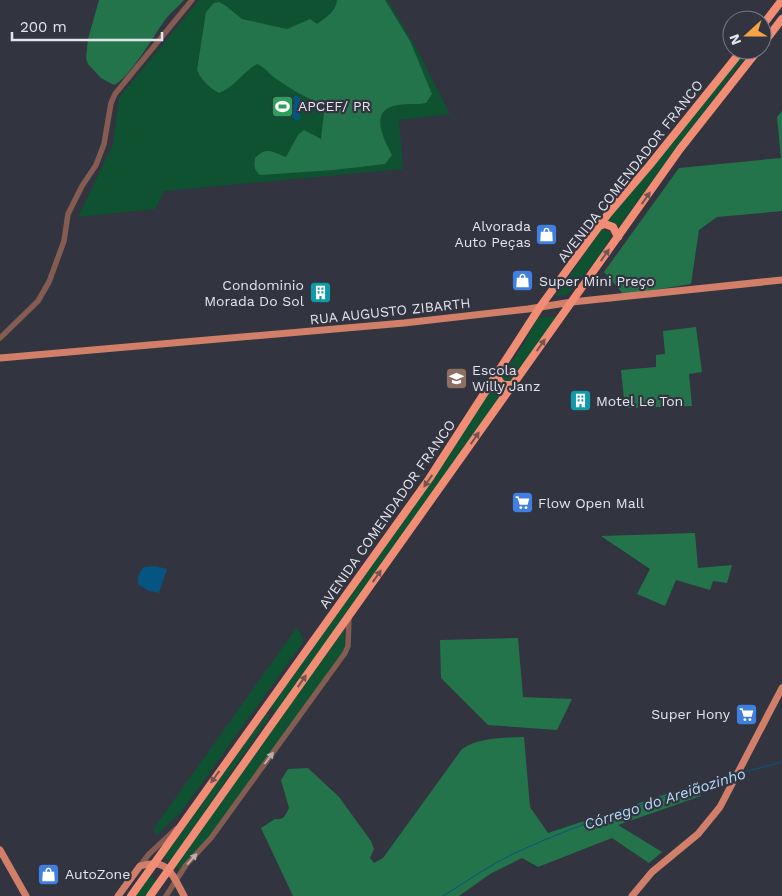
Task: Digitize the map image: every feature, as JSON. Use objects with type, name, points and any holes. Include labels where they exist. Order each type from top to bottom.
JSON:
[{"type":"highway","points":[[772,13],[780,3]]},
{"type":"highway","points":[[772,24],[780,13],[780,3]]},
{"type":"highway","points":[[772,32],[782,19]]},
{"type":"highway","name":"AVENIDA COMENDADOR FRANCO","points":[[131,896],[429,479],[540,307],[599,226],[734,60]]},
{"type":"highway","name":"AVENIDA COMENDADOR FRANCO","points":[[150,896],[618,237],[703,119],[750,60]]},
{"type":"highway","points":[[599,226],[605,224],[613,227],[618,237]]},
{"type":"highway","points":[[499,370],[497,377],[500,382],[504,385],[513,384]]},
{"type":"highway","points":[[264,709],[272,711],[275,717],[274,721]]},
{"type":"main road","name":"RUA AUGUSTO ZIBARTH","points":[[0,358],[388,324],[782,280]]},
{"type":"main road","points":[[632,896],[660,864],[698,834],[720,807],[782,688]]},
{"type":"main road","points":[[0,850],[26,896]]},
{"type":"main road","points":[[140,866],[155,862],[163,865],[176,881],[184,896]]},
{"type":"main road","name":"AVENIDA COMENDADOR FRANCO","points":[[118,896],[140,866]]},
{"type":"street","points":[[0,338],[38,301],[52,277],[64,241],[68,214],[82,186],[96,165],[104,144],[111,103],[115,94],[192,0]]},
{"type":"street","name":"AVENIDA COMENDADOR FRANCO","points":[[166,896],[186,865],[211,838],[345,653],[348,646],[349,616]]},
{"type":"street","name":"AVENIDA COMENDADOR FRANCO","points":[[140,866],[149,854],[180,826]]},
{"type":"green space","points":[[99,0],[184,0],[165,20],[126,75],[114,85],[101,78],[88,64],[86,58],[88,39]]},
{"type":"green space","name":"APCEF/ PR","points":[[199,0],[388,0],[419,53],[450,114],[399,120],[403,169],[164,191],[155,209],[78,217],[113,144],[119,98]]},
{"type":"green space","points":[[337,0],[385,0],[410,41],[432,94],[426,103],[398,105],[383,112],[380,125],[392,155],[385,164],[260,175],[255,168],[255,158],[259,154],[270,151],[286,157],[298,135],[304,130],[321,139],[325,104],[292,90],[257,64],[225,90],[219,93],[212,88],[204,81],[197,70],[206,12],[214,3],[219,2],[242,19],[287,29],[310,19],[317,24],[333,11]]},
{"type":"green space","points":[[737,60],[743,60],[617,230],[600,226],[654,166]]},
{"type":"green space","points":[[782,111],[782,211],[717,217],[699,230],[691,284],[624,295],[604,272],[679,168],[781,158],[777,117]]},
{"type":"green space","points":[[602,229],[611,232],[610,238],[600,255],[567,295],[555,296]]},
{"type":"green space","points":[[559,316],[508,385],[501,378],[525,342],[537,318]]},
{"type":"green space","points":[[696,327],[702,372],[689,374],[692,406],[625,408],[621,370],[656,367],[656,355],[665,354],[663,331]]},
{"type":"green space","points":[[495,380],[498,386],[508,390],[277,713],[269,708]]},
{"type":"green space","points":[[695,533],[698,568],[732,565],[727,583],[713,581],[710,590],[676,580],[665,606],[637,594],[650,569],[601,536]]},
{"type":"green space","points":[[297,627],[303,638],[302,644],[181,812],[156,836],[154,828]]},
{"type":"green space","points":[[344,629],[345,647],[339,657],[215,830],[180,871],[175,866]]},
{"type":"green space","points":[[518,638],[523,697],[572,699],[557,730],[488,725],[441,678],[440,640]]},
{"type":"green space","points":[[267,713],[270,716],[170,862],[164,857]]},
{"type":"green space","points":[[524,737],[530,807],[548,833],[700,783],[701,796],[618,825],[662,852],[649,863],[612,838],[538,867],[522,858],[490,874],[459,896],[293,896],[261,828],[275,819],[282,818],[289,808],[281,780],[288,769],[308,768],[339,797],[371,841],[374,849],[370,858],[374,863],[383,858],[462,749],[484,740]]},
{"type":"green space","points":[[150,875],[156,881],[146,896],[135,896]]},
{"type":"water","points":[[296,95],[306,105],[299,113],[301,118],[297,121],[287,112],[295,104],[293,98]]},
{"type":"water","points":[[155,566],[167,569],[159,593],[147,590],[139,585],[138,582],[138,576],[144,567]]},
{"type":"waterway","name":"Córrego do Areiãozinho","points":[[740,773],[782,762]]},
{"type":"waterway","name":"Córrego do Areiãozinho","points":[[443,896],[479,873],[515,853],[542,841],[623,810],[734,775]]},
{"type":"place","name":"APCEF/ PR","points":[[282,106]]},
{"type":"place","name":"Alvorada Auto Peças","points":[[547,234]]},
{"type":"place","name":"Super Mini Preço","points":[[523,281]]},
{"type":"place","name":"Condominio Morada Do Sol","points":[[320,293]]},
{"type":"place","name":"Escola Willy Janz","points":[[456,378]]},
{"type":"place","name":"Motel Le Ton","points":[[580,401]]},
{"type":"place","name":"Flow Open Mall","points":[[522,503]]},
{"type":"place","name":"Super Hony","points":[[746,714]]},
{"type":"place","name":"AutoZone","points":[[49,874]]}]
